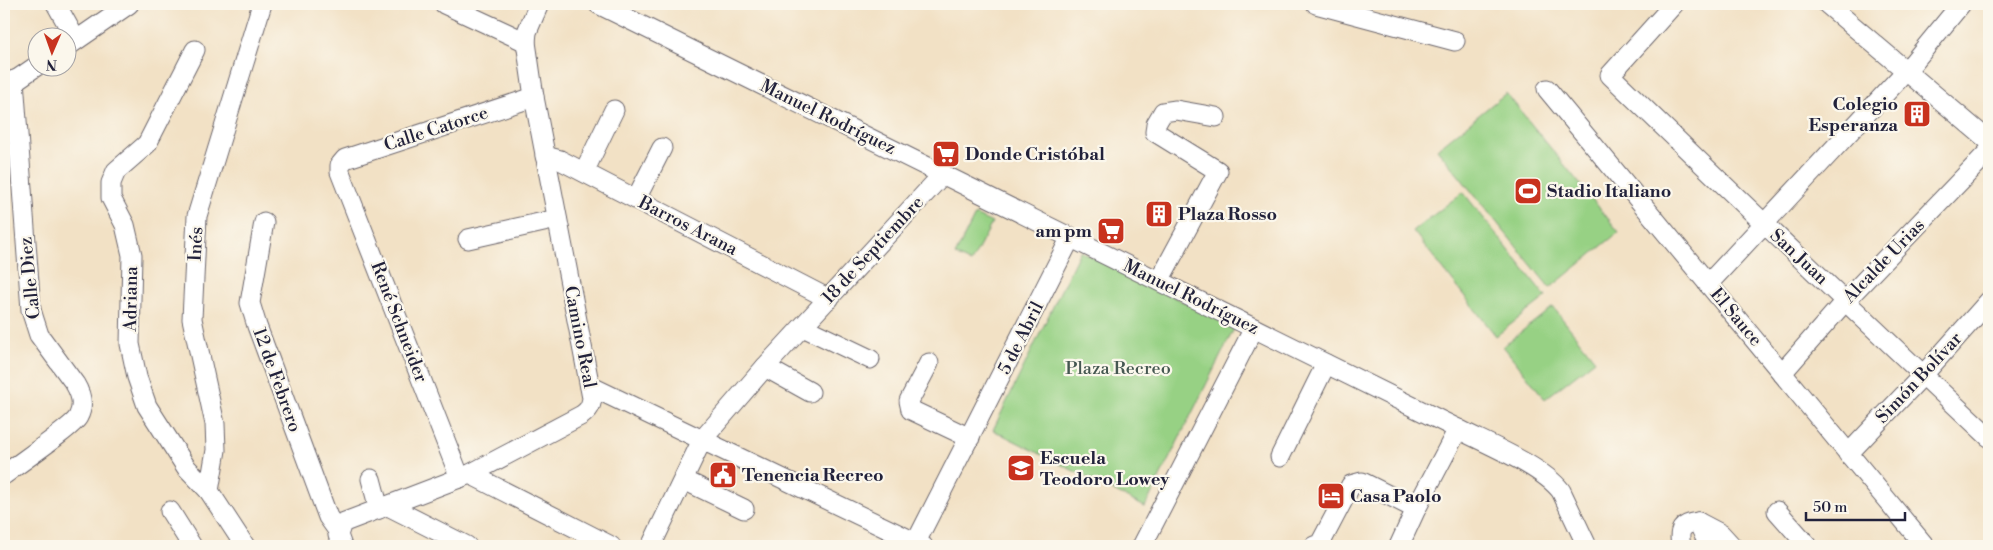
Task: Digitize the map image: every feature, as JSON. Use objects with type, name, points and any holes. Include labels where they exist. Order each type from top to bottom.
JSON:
[{"type":"street","points":[[56,4],[66,28]]},
{"type":"street","points":[[78,39],[129,4]]},
{"type":"street","name":"Inés","points":[[209,491],[216,450],[215,424],[192,320],[197,216],[262,4]]},
{"type":"street","points":[[444,4],[526,42]]},
{"type":"street","name":"Camino Real","points":[[340,539],[342,523],[465,476],[587,412],[591,405],[590,386],[534,97],[526,42],[527,32],[539,4]]},
{"type":"street","name":"Manuel Rodríguez","points":[[598,4],[1542,472],[1561,491],[1588,546]]},
{"type":"street","points":[[1316,4],[1455,41]]},
{"type":"street","name":"San Juan","points":[[1674,4],[1610,75],[1989,437]]},
{"type":"street","points":[[1828,4],[1989,141]]},
{"type":"street","points":[[1708,284],[1907,70],[1961,4]]},
{"type":"street","name":"Adriana","points":[[195,50],[147,144],[116,171],[111,183],[111,198],[125,225],[132,255],[130,344],[137,377],[147,406],[186,467],[209,491],[245,546]]},
{"type":"street","points":[[9,85],[28,72]]},
{"type":"street","name":"Calle Diez","points":[[4,475],[77,420],[81,402],[80,392],[75,384],[39,335],[31,310],[9,85]]},
{"type":"street","name":"El Sauce","points":[[1547,89],[1925,546]]},
{"type":"street","name":"Calle Catorce","points":[[340,165],[345,159],[534,97]]},
{"type":"street","points":[[584,172],[614,110]]},
{"type":"street","points":[[1159,281],[1218,171],[1155,132],[1156,124],[1163,112],[1176,110],[1216,117]]},
{"type":"street","points":[[636,199],[662,148]]},
{"type":"street","name":"Alcalde Urias","points":[[1782,373],[1846,300],[1989,151]]},
{"type":"street","name":"Barros Arana","points":[[546,156],[560,160],[584,172],[829,299]]},
{"type":"street","name":"René Schneider","points":[[340,165],[340,172],[465,476]]},
{"type":"street","name":"18 de Septiembre","points":[[651,546],[702,440],[765,367],[943,174]]},
{"type":"street","points":[[468,239],[557,219]]},
{"type":"street","name":"12 de Febrero","points":[[264,222],[250,304],[328,518],[340,539]]},
{"type":"street","name":"5 de Abril","points":[[917,545],[1070,237]]},
{"type":"street","name":"Simón Bolívar","points":[[1848,454],[1923,375],[1989,301]]},
{"type":"street","points":[[803,327],[870,359]]},
{"type":"street","points":[[1142,546],[1254,328]]},
{"type":"street","points":[[928,363],[909,401],[911,410],[970,438]]},
{"type":"street","points":[[1280,457],[1326,364]]},
{"type":"street","points":[[765,367],[810,392]]},
{"type":"street","points":[[590,386],[917,545]]},
{"type":"street","points":[[1399,546],[1458,429]]},
{"type":"street","points":[[465,476],[611,546]]},
{"type":"street","points":[[371,479],[383,507],[467,546]]},
{"type":"street","points":[[684,480],[744,509]]},
{"type":"street","points":[[1314,546],[1320,544],[1351,484],[1356,482],[1362,482],[1416,509]]},
{"type":"street","points":[[1777,510],[1808,546]]},
{"type":"street","points":[[170,512],[192,546]]},
{"type":"street","points":[[1681,546],[1679,536],[1683,527],[1688,523],[1698,522],[1721,534],[1732,546]]},
{"type":"street","points":[[1698,522],[1709,546]]},
{"type":"green space","name":"Stadio Italiano","points":[[1506,93],[1619,232],[1550,288],[1437,149]]},
{"type":"green space","points":[[1463,192],[1546,297],[1496,336],[1413,231]]},
{"type":"green space","points":[[975,215],[992,223],[971,263],[955,255]]},
{"type":"green space","name":"Plaza Recreo","points":[[1080,251],[1235,327],[1145,507],[993,430]]},
{"type":"green space","points":[[1553,307],[1595,360],[1545,399],[1503,346]]},
{"type":"place","name":"Colegio Esperanza","points":[[1917,114]]},
{"type":"place","name":"Donde Cristóbal","points":[[946,154]]},
{"type":"place","name":"Stadio Italiano","points":[[1528,191]]},
{"type":"place","name":"Plaza Rosso","points":[[1159,214]]},
{"type":"place","name":"am pm","points":[[1111,231]]},
{"type":"place","name":"Escuela Teodoro Lowey","points":[[1021,468]]},
{"type":"place","name":"Tenencia Recreo","points":[[723,475]]},
{"type":"place","name":"Casa Paolo","points":[[1331,496]]}]
